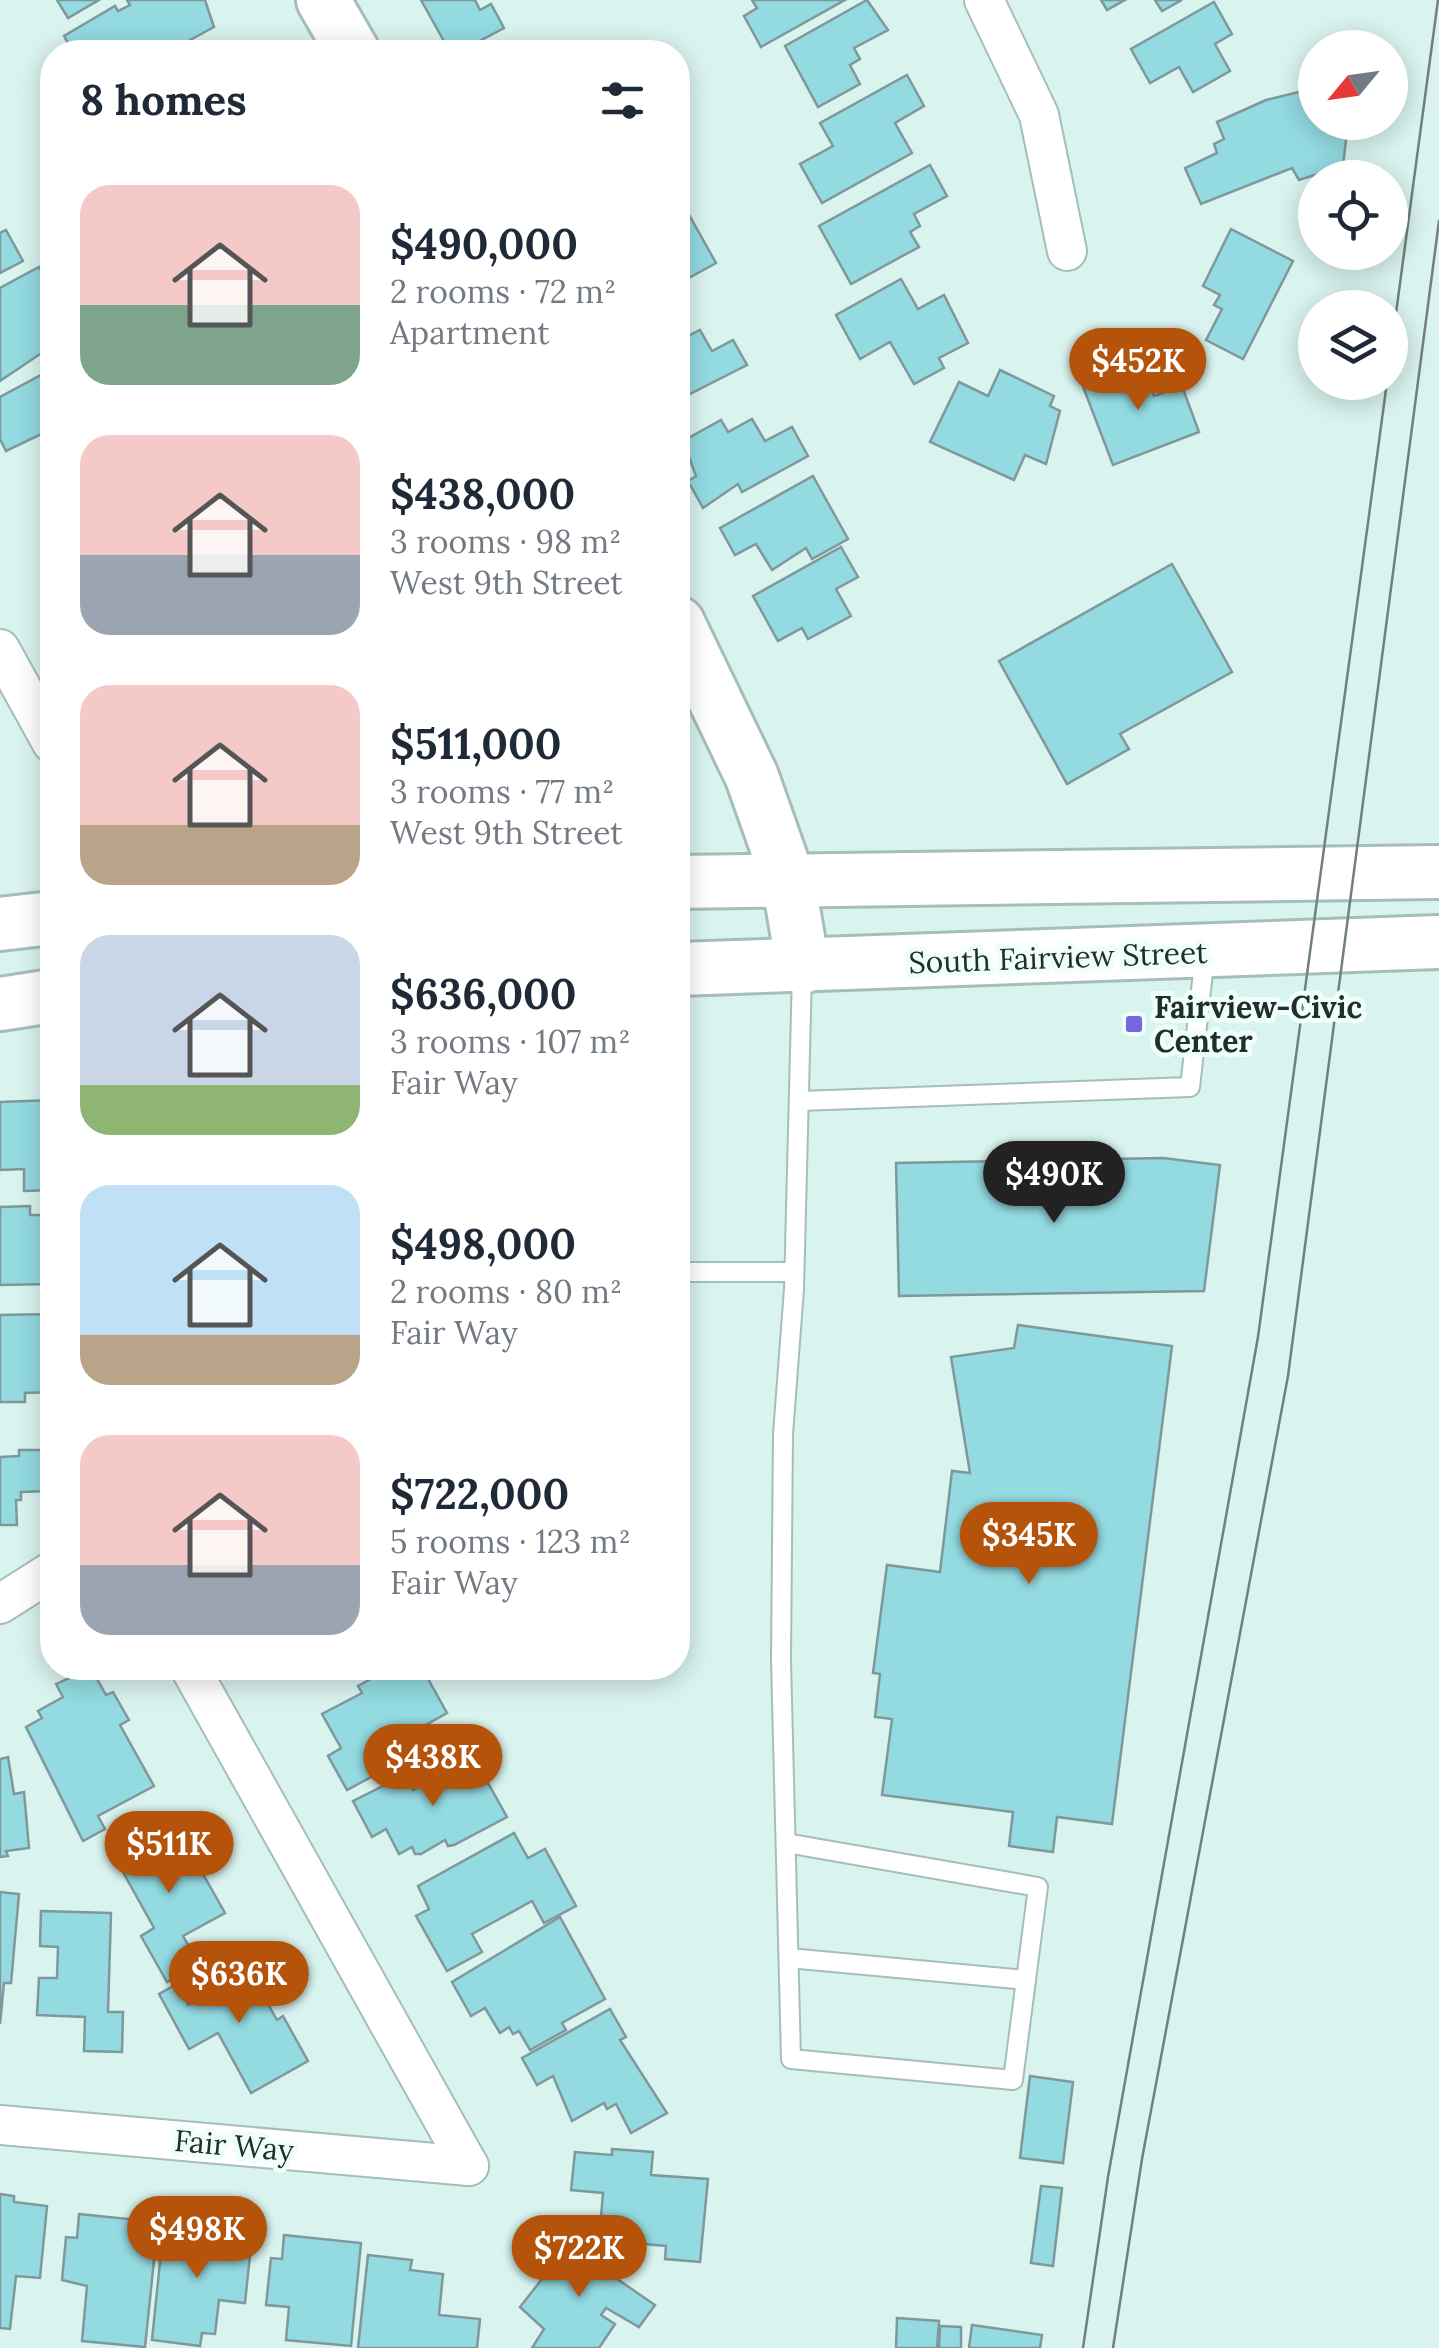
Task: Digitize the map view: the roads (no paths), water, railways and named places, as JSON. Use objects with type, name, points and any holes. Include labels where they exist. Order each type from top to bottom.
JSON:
[{"type":"main road","points":[[323,0],[346,40]]},
{"type":"main road","points":[[690,649],[752,777],[788,879],[802,967]]},
{"type":"main road","points":[[690,882],[1439,872]]},
{"type":"main road","points":[[0,924],[40,919]]},
{"type":"main road","name":"South Fairview Street","points":[[690,968],[1439,942]]},
{"type":"main road","points":[[0,1004],[40,998]]},
{"type":"street","points":[[984,0],[1039,115],[1067,251]]},
{"type":"street","points":[[0,649],[40,721]]},
{"type":"street","points":[[0,1604],[40,1579]]},
{"type":"street","name":"Fair Way","points":[[0,2124],[469,2166],[197,1680]]},
{"type":"lane","points":[[799,1101],[1190,1088],[1205,952]]},
{"type":"lane","points":[[786,1843],[1038,1887],[1013,2080],[791,2059],[786,1843],[782,1434],[794,1272],[802,967]]},
{"type":"lane","points":[[690,1272],[794,1272]]},
{"type":"lane","points":[[789,1958],[1026,1980]]},
{"type":"tram line","points":[[1399,290],[1438,0]]},
{"type":"tram line","points":[[1113,2348],[1142,2159],[1288,1376],[1439,221]]},
{"type":"tram line","points":[[1083,2348],[1108,2177],[1258,1337],[1385,400]]},
{"type":"place","name":"Fairview-Civic Center","points":[[1134,1024]]}]
